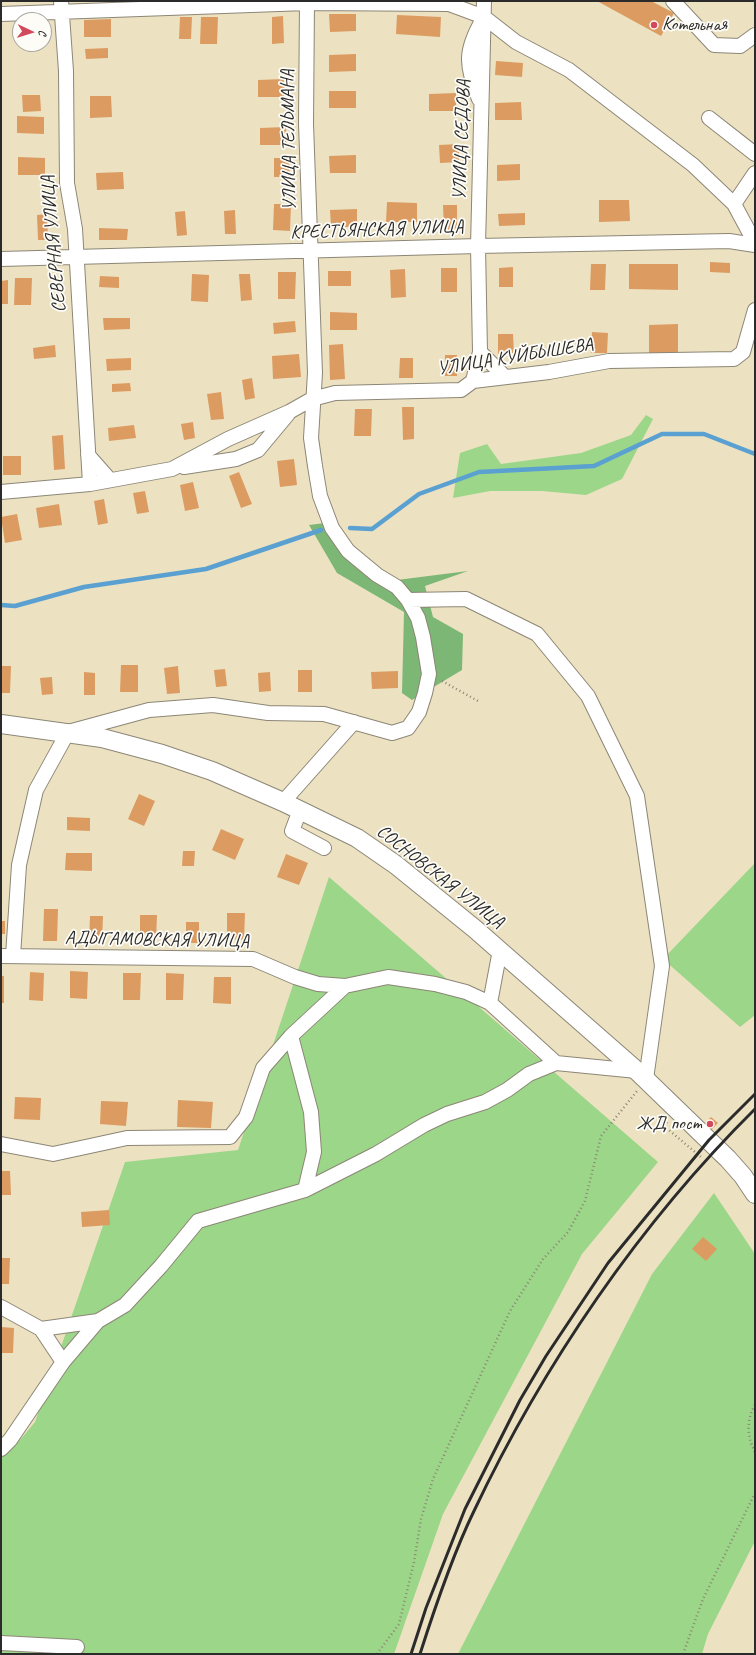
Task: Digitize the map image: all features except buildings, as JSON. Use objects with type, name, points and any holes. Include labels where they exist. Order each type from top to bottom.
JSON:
[{"type":"main road","name":"СОСНОВСКАЯ УЛИЦА","points":[[1,724],[68,732],[102,738],[162,754],[212,771],[283,802],[357,838],[396,865],[500,950],[641,1075],[713,1143],[743,1176],[755,1194]]},
{"type":"street","name":"УЛИЦА СЕДОВА","points":[[472,381],[480,352],[478,246],[484,1]]},
{"type":"street","points":[[673,1],[714,44],[740,46],[755,35]]},
{"type":"street","points":[[1,14],[61,7],[307,2],[449,4],[484,17],[516,42],[569,70],[694,165],[734,204],[755,244]]},
{"type":"street","name":"УЛИЦА ТЕЛЬМАНА","points":[[307,2],[306,124],[315,373],[312,399],[311,438],[320,496],[332,528],[348,551],[377,575],[397,587],[408,600],[418,618],[422,630],[429,674]]},
{"type":"street","name":"СЕВЕРНАЯ УЛИЦА","points":[[61,7],[66,71],[67,183],[75,229],[75,258],[90,484]]},
{"type":"street","points":[[709,118],[755,154]]},
{"type":"street","points":[[734,204],[755,174]]},
{"type":"street","name":"КРЕСТЬЯНСКАЯ УЛИЦА","points":[[1,259],[310,252],[478,246],[729,241],[755,244]]},
{"type":"street","name":"УЛИЦА КУЙБЫШЕВА","points":[[1,492],[90,484],[172,469],[228,439],[289,412],[312,399],[335,393],[461,390],[472,381],[609,361],[734,360],[743,352],[755,310]]},
{"type":"street","points":[[480,352],[505,377]]},
{"type":"street","points":[[172,469],[236,459],[258,450],[289,412]]},
{"type":"street","points":[[88,454],[110,480]]},
{"type":"street","points":[[1,1449],[10,1440],[63,1362],[98,1321],[125,1305],[161,1266],[198,1221],[305,1190],[376,1154],[424,1125],[447,1114],[486,1102],[507,1090],[529,1074],[556,1063],[641,1075],[662,966],[637,796],[588,696],[537,634],[466,599],[408,600]]},
{"type":"street","name":"СОСНОВСКАЯ УЛИЦА","points":[[68,732],[149,710],[213,705],[268,713],[324,714],[392,732],[408,728],[419,712],[429,674]]},
{"type":"street","points":[[283,802],[354,722]]},
{"type":"street","name":"АДЫГАМОВСКАЯ УЛИЦА","points":[[68,732],[36,790],[19,865],[7,956],[253,959],[295,977],[318,984],[345,986]]},
{"type":"street","points":[[300,810],[292,831],[324,848]]},
{"type":"street","points":[[490,1003],[500,950]]},
{"type":"street","points":[[1,1144],[53,1154],[127,1138],[230,1137],[246,1117],[263,1068],[291,1036],[345,986],[388,977],[435,984],[466,992],[490,1003],[556,1063]]},
{"type":"street","points":[[291,1036],[311,1112],[314,1152],[305,1190]]},
{"type":"street","points":[[1,1307],[41,1329],[63,1362]]},
{"type":"street","points":[[41,1329],[98,1321]]},
{"type":"street","points":[[1,1643],[77,1647]]},
{"type":"path","points":[[429,674],[478,701]]},
{"type":"path","points":[[377,1654],[399,1624],[414,1562],[421,1518],[434,1479],[510,1311],[544,1259],[568,1232],[585,1201],[601,1136],[641,1075]]},
{"type":"path","points":[[755,1405],[749,1415],[749,1440],[755,1452]]},
{"type":"path","points":[[683,1654],[702,1599],[755,1493]]},
{"type":"green space","points":[[646,415],[653,419],[622,479],[586,495],[542,491],[490,491],[453,498],[460,453],[487,444],[501,464],[581,453],[631,435]]},
{"type":"green space","points":[[325,523],[381,582],[468,571],[425,586],[433,617],[463,634],[462,670],[412,700],[402,693],[404,612],[337,573],[309,525]]},
{"type":"green space","points":[[755,863],[755,1015],[740,1027],[663,959]]},
{"type":"green space","points":[[329,877],[658,1162],[582,1254],[443,1514],[394,1654],[1,1654],[1,1456],[19,1439],[20,1440],[35,1422],[125,1162],[238,1150]]},
{"type":"green space","points":[[714,1193],[755,1254],[755,1541],[708,1634],[702,1654],[458,1654],[652,1274]]},
{"type":"waterway","points":[[350,528],[372,529],[419,494],[479,472],[594,466],[662,434],[704,434],[755,454]]},
{"type":"waterway","points":[[1,605],[15,606],[84,587],[206,569],[321,530]]},
{"type":"railway","points":[[411,1654],[426,1608],[465,1509],[520,1400],[546,1356],[608,1263],[709,1140],[755,1094]]},
{"type":"railway","points":[[420,1654],[451,1564],[466,1528],[501,1456],[563,1350],[597,1298],[672,1199],[755,1109]]},
{"type":"place","name":"Котельная","points":[[654,25]]},
{"type":"place","name":"ЖД пост","points":[[710,1124]]}]
